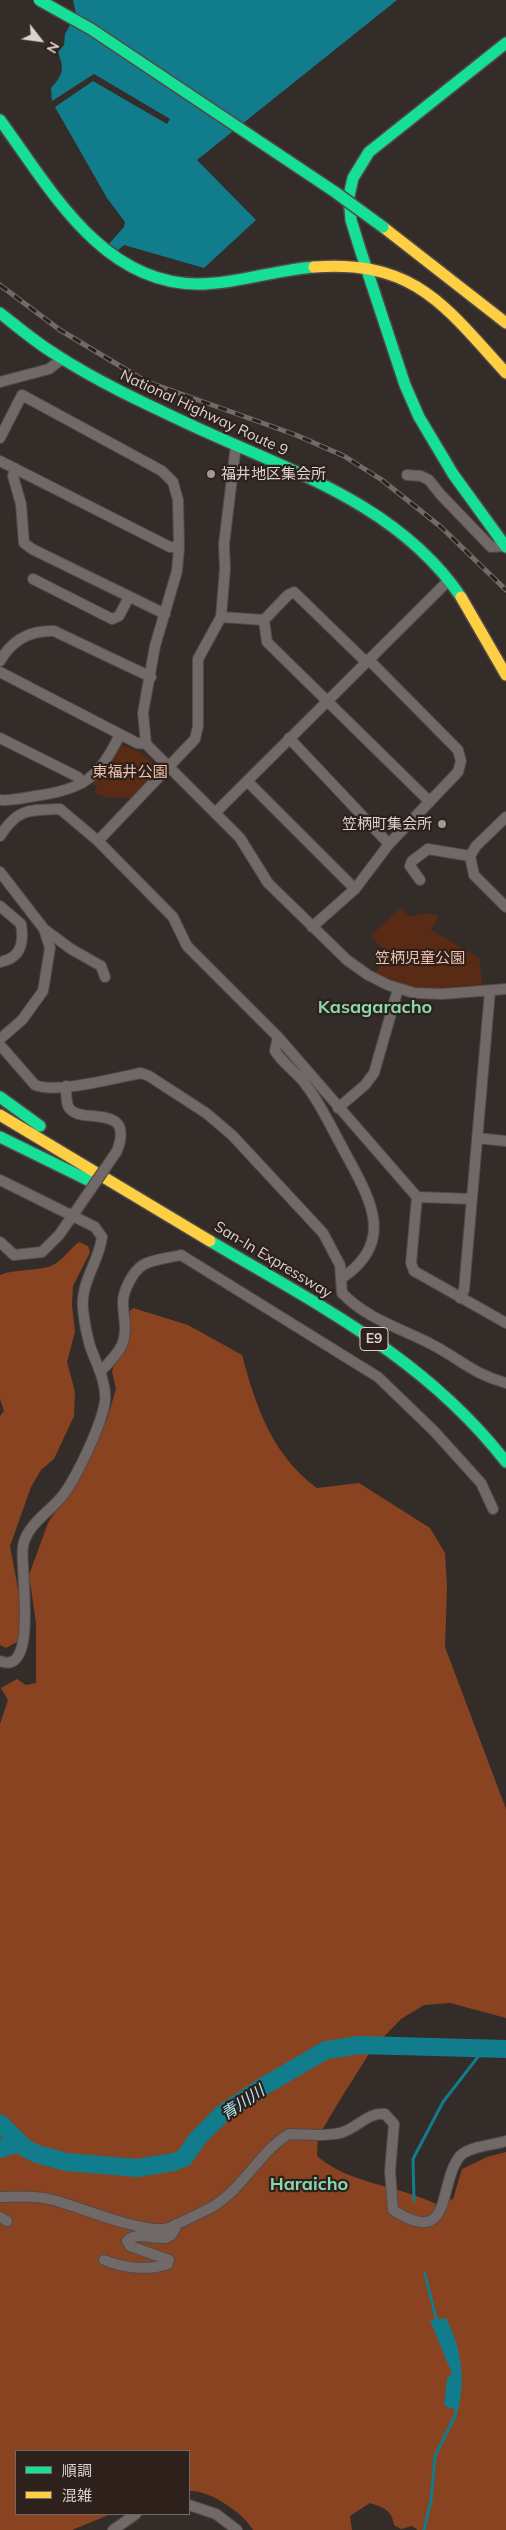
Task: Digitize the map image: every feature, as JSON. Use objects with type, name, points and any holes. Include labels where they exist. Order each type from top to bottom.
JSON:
[{"type":"main road","points":[[39,0],[91,29],[335,192],[506,323]]},
{"type":"main road","points":[[506,43],[370,152],[357,169],[350,184],[348,198],[364,265],[380,304],[410,395],[445,465],[506,546]]},
{"type":"main road","points":[[0,120],[81,227],[101,249],[144,274],[171,282],[198,285],[318,265],[364,265],[402,277],[429,293],[446,307],[506,373]]},
{"type":"main road","name":"National Highway Route 9","points":[[0,313],[62,359],[115,388],[337,492],[390,522],[417,545],[449,580],[472,613],[506,675]]},
{"type":"main road","points":[[0,1097],[73,1147],[106,1178]]},
{"type":"main road","name":"San-In Expressway","points":[[0,1115],[376,1340],[406,1361],[460,1408],[506,1462]]},
{"type":"main road","points":[[0,1137],[220,1245]]},
{"type":"street","points":[[0,382],[49,369],[62,359]]},
{"type":"street","points":[[0,438],[22,394],[162,471],[173,482],[178,500],[179,547],[177,571],[155,646],[151,677],[143,713],[146,744]]},
{"type":"street","points":[[98,841],[195,739],[198,726],[198,659],[221,617],[225,569],[224,544],[236,445]]},
{"type":"street","points":[[0,461],[170,547],[179,547]]},
{"type":"street","points":[[15,468],[14,476],[21,504],[24,542],[32,549],[164,614]]},
{"type":"street","points":[[407,475],[421,476],[429,480],[491,547],[506,546]]},
{"type":"street","points":[[33,580],[112,618],[119,616],[129,597]]},
{"type":"street","points":[[216,813],[449,580]]},
{"type":"street","points":[[264,620],[288,595],[297,593],[460,755],[461,761],[458,772],[389,844],[356,889],[312,927]]},
{"type":"street","points":[[221,617],[264,620]]},
{"type":"street","points":[[264,620],[267,642],[429,801]]},
{"type":"street","points":[[0,661],[13,643],[20,638],[37,631],[54,631],[151,677]]},
{"type":"street","points":[[0,672],[137,743],[146,744],[216,813],[246,846],[268,883],[357,968],[377,981],[398,988],[430,994],[506,989]]},
{"type":"street","points":[[0,800],[64,792],[82,783],[98,772],[120,734]]},
{"type":"street","points":[[0,738],[78,777],[82,783]]},
{"type":"street","points":[[289,738],[389,844]]},
{"type":"street","points":[[247,780],[356,889]]},
{"type":"street","points":[[0,836],[11,819],[30,810],[60,809],[98,841],[173,917],[187,946],[278,1037],[417,1197],[412,1268],[506,1324]]},
{"type":"street","points":[[506,817],[476,846],[470,856],[474,874],[506,907]]},
{"type":"street","points":[[420,880],[410,866],[412,861],[428,849],[470,856]]},
{"type":"street","points":[[0,872],[44,929],[71,949],[102,966],[105,977]]},
{"type":"street","points":[[0,906],[21,924],[23,940],[18,952],[8,961],[0,962]]},
{"type":"street","points":[[0,1039],[22,1020],[43,991],[50,948],[44,929]]},
{"type":"street","points":[[338,1108],[365,1085],[374,1073],[398,988]]},
{"type":"street","points":[[460,1298],[464,1290],[490,991]]},
{"type":"street","points":[[278,1037],[276,1051],[283,1063],[306,1084],[368,1196],[374,1223],[372,1242],[368,1255],[358,1268],[342,1278]]},
{"type":"street","points":[[0,1045],[35,1085],[47,1089],[141,1073],[149,1076],[206,1112],[232,1135],[323,1232],[340,1266],[342,1293],[368,1315],[433,1345],[481,1374],[506,1383]]},
{"type":"street","points":[[0,1242],[14,1255],[42,1252],[60,1235],[117,1151],[122,1137],[118,1126],[110,1118],[100,1115],[86,1116],[74,1112],[68,1107],[66,1086]]},
{"type":"street","points":[[478,1138],[506,1141]]},
{"type":"street","points":[[0,1180],[95,1228],[102,1237],[84,1292],[83,1308],[90,1346],[100,1372],[105,1398],[97,1430],[70,1485],[34,1525],[23,1544],[21,1557],[26,1629],[24,1645],[15,1660],[6,1663],[0,1661]]},
{"type":"street","points":[[417,1197],[472,1199]]},
{"type":"street","points":[[100,1372],[112,1360],[122,1344],[126,1322],[123,1301],[129,1283],[140,1267],[148,1262],[181,1255],[378,1377],[434,1431],[481,1483],[493,1509]]},
{"type":"street","points":[[0,2197],[39,2197],[156,2229],[172,2228],[176,2224],[211,2207],[232,2193],[273,2147],[289,2134],[314,2136],[340,2133],[356,2127],[371,2116],[385,2114],[394,2124],[390,2170],[391,2204],[393,2210],[409,2220],[420,2222],[436,2215],[443,2207],[452,2172],[460,2156],[468,2151],[506,2141]]},
{"type":"street","points":[[104,2260],[133,2267],[168,2264],[169,2260],[130,2246],[127,2241],[132,2237],[165,2238],[172,2234],[176,2224]]},
{"type":"street","points":[[190,2505],[216,2514],[237,2530]]},
{"type":"street","points":[[113,2530],[135,2515]]},
{"type":"green space","name":"東福井公園","points":[[122,745],[139,752],[149,759],[154,769],[154,775],[133,798],[105,797],[95,793],[97,786],[92,784],[108,768]]},
{"type":"green space","name":"笠柄児童公園","points":[[401,908],[410,917],[427,913],[439,916],[431,930],[479,958],[482,984],[429,989],[409,987],[375,973],[390,955],[370,936]]},
{"type":"shaded area","points":[[79,1242],[88,1246],[90,1252],[73,1286],[72,1305],[75,1332],[67,1362],[75,1392],[74,1416],[54,1459],[41,1470],[31,1487],[10,1546],[19,1594],[21,1628],[17,1642],[6,1648],[0,1645],[0,1416],[4,1411],[0,1399],[0,1275],[53,1265]]},
{"type":"shaded area","points":[[133,1308],[188,1325],[242,1355],[253,1393],[268,1429],[288,1461],[301,1475],[317,1488],[359,1483],[430,1528],[445,1553],[447,1587],[445,1647],[506,1809],[506,2018],[450,2003],[424,2005],[401,2019],[372,2049],[338,2103],[318,2137],[317,2156],[344,2173],[406,2192],[436,2204],[453,2199],[462,2169],[487,2157],[506,2152],[506,2530],[418,2530],[412,2526],[401,2529],[394,2525],[391,2516],[386,2510],[370,2503],[350,2516],[352,2530],[253,2530],[242,2516],[225,2503],[206,2494],[190,2491],[190,2450],[15,2450],[15,2515],[109,2515],[72,2530],[0,2530],[0,1724],[8,1700],[1,1688],[17,1679],[26,1685],[36,1683],[36,1623],[29,1575],[48,1523],[89,1458],[107,1419],[116,1389],[112,1371],[130,1324],[128,1314]]},
{"type":"water","points":[[73,0],[397,0],[197,160],[256,220],[204,268],[124,245],[116,252],[108,245],[124,227],[125,222],[107,198],[55,107],[93,81],[167,124],[170,119],[94,74],[52,101],[51,88],[62,71],[58,52],[64,45],[65,34],[76,14]]},
{"type":"water","points":[[446,2318],[455,2340],[461,2363],[462,2386],[458,2410],[444,2406],[447,2378],[452,2374],[430,2320]]},
{"type":"waterway","name":"青川川","points":[[0,2123],[25,2148],[37,2154],[66,2162],[137,2168],[174,2162],[184,2158],[198,2138],[223,2113],[264,2086],[326,2050],[360,2045],[506,2049]]},
{"type":"waterway","points":[[414,2201],[413,2159],[443,2102],[484,2049]]},
{"type":"waterway","points":[[0,2149],[19,2143]]},
{"type":"waterway","points":[[425,2274],[437,2322]]},
{"type":"waterway","points":[[424,2530],[431,2500],[435,2456],[455,2416],[457,2407]]},
{"type":"railway","points":[[0,285],[60,330],[145,381],[296,435],[344,456],[382,480],[441,527],[506,590]]},
{"type":"traffic: fast","points":[[39,0],[91,29],[335,192],[383,227]]},
{"type":"traffic: fast","points":[[506,43],[369,152],[353,178],[349,196],[351,220],[360,249],[405,385],[419,417],[453,474],[506,547]]},
{"type":"traffic: fast","points":[[0,120],[59,202],[81,227],[106,250],[133,268],[163,279],[197,284],[226,282],[314,267]]},
{"type":"traffic: fast","points":[[0,313],[48,349],[105,383],[193,426],[304,475],[374,514],[406,537],[435,565],[461,597]]},
{"type":"traffic: fast","points":[[0,1097],[40,1126]]},
{"type":"traffic: fast","points":[[0,1137],[94,1183]]},
{"type":"traffic: fast","points":[[210,1241],[331,1312],[406,1364],[441,1393],[475,1426],[506,1462]]},
{"type":"traffic: slow","points":[[383,227],[506,323]]},
{"type":"traffic: slow","points":[[314,267],[349,267],[378,271],[403,280],[425,292],[445,308],[506,373]]},
{"type":"traffic: slow","points":[[461,597],[506,675]]},
{"type":"traffic: slow","points":[[0,1115],[210,1241]]},
{"type":"place","name":"福井地区集会所","points":[[211,474]]},
{"type":"place","name":"笠柄町集会所","points":[[442,824]]},
{"type":"district","name":"Kasagaracho","points":[[375,1008]]},
{"type":"district","name":"Haraicho","points":[[309,2185]]}]
